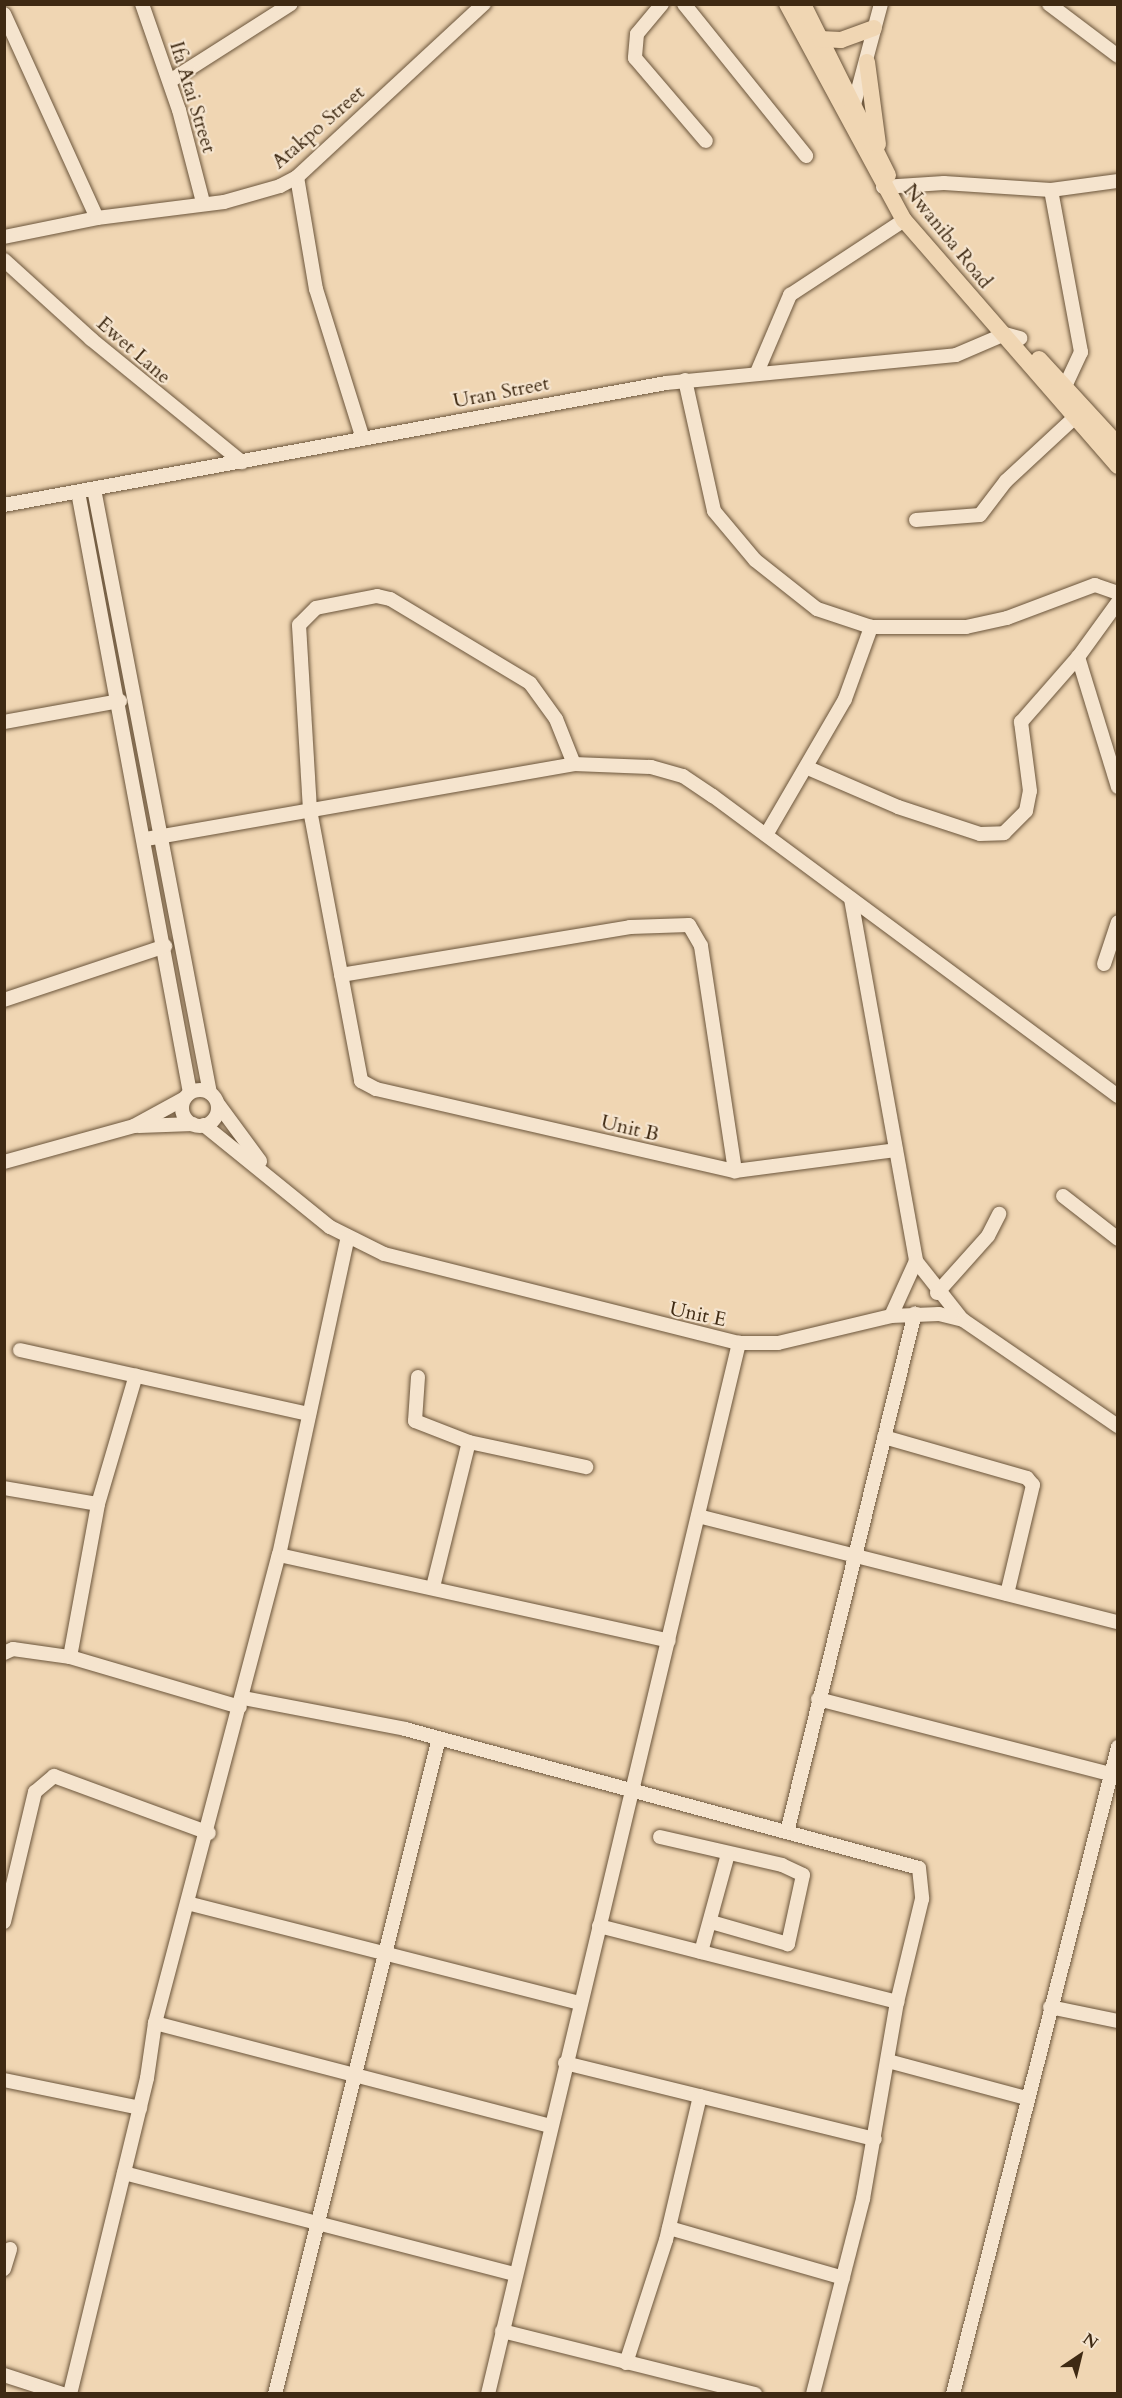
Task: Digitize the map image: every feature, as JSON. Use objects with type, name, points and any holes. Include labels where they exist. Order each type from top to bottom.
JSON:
[{"type":"main road","name":"Nwaniba Road","points":[[787,4],[848,123],[888,186],[904,220],[961,291],[1012,336],[1075,417],[1118,466]]},
{"type":"main road","points":[[802,4],[882,162]]},
{"type":"main road","points":[[820,39],[841,40],[874,28]]},
{"type":"main road","points":[[867,62],[882,162],[888,186],[1012,336],[1065,387],[1118,445]]},
{"type":"street","name":"Ifa Atai Street","points":[[142,4],[170,81],[203,202]]},
{"type":"street","points":[[170,81],[291,4]]},
{"type":"street","points":[[662,4],[637,34],[635,58],[706,141]]},
{"type":"street","points":[[684,4],[806,156]]},
{"type":"street","points":[[848,123],[855,107],[881,4]]},
{"type":"street","points":[[1049,4],[1118,56]]},
{"type":"street","name":"Atakpo Street","points":[[4,237],[97,218],[253,195],[297,177],[478,7]]},
{"type":"street","points":[[6,24],[97,218]]},
{"type":"street","points":[[297,177],[316,289],[363,439]]},
{"type":"street","points":[[888,186],[1051,190],[1118,181]]},
{"type":"street","points":[[1051,190],[1081,352],[1065,387]]},
{"type":"street","points":[[758,370],[790,295],[904,220]]},
{"type":"street","name":"Ewet Lane","points":[[4,260],[91,339],[243,462]]},
{"type":"street","name":"Uran Street","points":[[4,505],[685,380],[758,370],[956,355],[1012,336]]},
{"type":"street","points":[[685,380],[720,521],[799,598],[871,627],[966,627],[1007,618],[1095,585],[1118,593]]},
{"type":"street","points":[[916,520],[980,515],[1006,481],[1075,417]]},
{"type":"street","points":[[94,489],[152,838],[187,1096],[183,1112],[268,1172]]},
{"type":"street","points":[[78,492],[120,701],[214,1098],[215,1118],[199,1125],[134,1126]]},
{"type":"street","points":[[574,764],[556,719],[530,683],[486,653],[377,596],[316,608],[299,625],[310,810],[341,975],[630,927],[678,921],[688,925],[701,946],[735,1171]]},
{"type":"street","points":[[808,768],[898,807],[980,834],[1004,833],[1026,811],[1030,791],[1021,722],[1078,657],[1118,602]]},
{"type":"street","points":[[766,835],[808,768],[845,699],[871,627]]},
{"type":"street","points":[[1078,657],[1118,787]]},
{"type":"street","points":[[4,722],[120,701]]},
{"type":"street","points":[[152,838],[574,764],[651,767],[682,776],[766,835],[1118,1096]]},
{"type":"street","points":[[851,898],[916,1261],[937,1293],[963,1320]]},
{"type":"street","points":[[1104,964],[1118,922]]},
{"type":"street","points":[[4,1000],[165,946]]},
{"type":"street","name":"Unit B","points":[[341,975],[361,1081],[387,1092],[735,1171],[896,1150]]},
{"type":"street","points":[[4,1162],[134,1126],[187,1096],[214,1098],[268,1172]]},
{"type":"street","name":"Unit E","points":[[268,1172],[302,1206],[348,1237],[384,1254],[502,1287],[740,1343],[789,1341],[891,1316],[915,1313],[963,1320],[1118,1426]]},
{"type":"street","points":[[1063,1196],[1118,1239]]},
{"type":"street","points":[[937,1293],[988,1236],[999,1214]]},
{"type":"street","points":[[70,2394],[140,2108],[155,2023],[209,1833],[279,1555],[348,1237]]},
{"type":"street","points":[[891,1316],[916,1261]]},
{"type":"street","points":[[788,1828],[853,1556],[915,1313]]},
{"type":"street","points":[[488,2394],[579,2003],[740,1343]]},
{"type":"street","points":[[20,1350],[309,1414]]},
{"type":"street","points":[[70,1656],[98,1504],[136,1375]]},
{"type":"street","points":[[417,1377],[416,1421],[469,1442],[586,1467]]},
{"type":"street","points":[[884,1437],[1027,1478],[1033,1485],[1007,1594]]},
{"type":"street","points":[[433,1587],[469,1442]]},
{"type":"street","points":[[4,1504],[6,1489],[98,1504]]},
{"type":"street","points":[[698,1516],[1118,1622]]},
{"type":"street","points":[[279,1555],[433,1587],[669,1641]]},
{"type":"street","points":[[4,1653],[13,1649],[70,1656],[241,1703],[439,1738],[788,1828],[919,1868],[922,1899],[897,2002],[875,2139],[813,2394]]},
{"type":"street","points":[[818,1699],[1111,1774]]},
{"type":"street","points":[[274,2394],[351,2078],[439,1738]]},
{"type":"street","points":[[953,2394],[1026,2098],[1118,1748]]},
{"type":"street","points":[[4,1922],[35,1792],[54,1776],[209,1833]]},
{"type":"street","points":[[660,1837],[803,1875],[788,1944],[711,1922]]},
{"type":"street","points":[[701,1952],[728,1854]]},
{"type":"street","points":[[190,1904],[579,2003]]},
{"type":"street","points":[[599,1926],[897,2002]]},
{"type":"street","points":[[1050,2007],[1118,2021]]},
{"type":"street","points":[[155,2023],[351,2078],[550,2126]]},
{"type":"street","points":[[888,2061],[1026,2098]]},
{"type":"street","points":[[565,2063],[875,2139]]},
{"type":"street","points":[[4,2080],[140,2108]]},
{"type":"street","points":[[626,2363],[669,2228],[700,2096]]},
{"type":"street","points":[[124,2173],[315,2225],[515,2274]]},
{"type":"street","points":[[669,2228],[843,2278]]},
{"type":"street","points":[[4,2269],[10,2249]]},
{"type":"street","points":[[502,2331],[755,2394]]},
{"type":"street","points":[[4,2375],[63,2394]]}]
